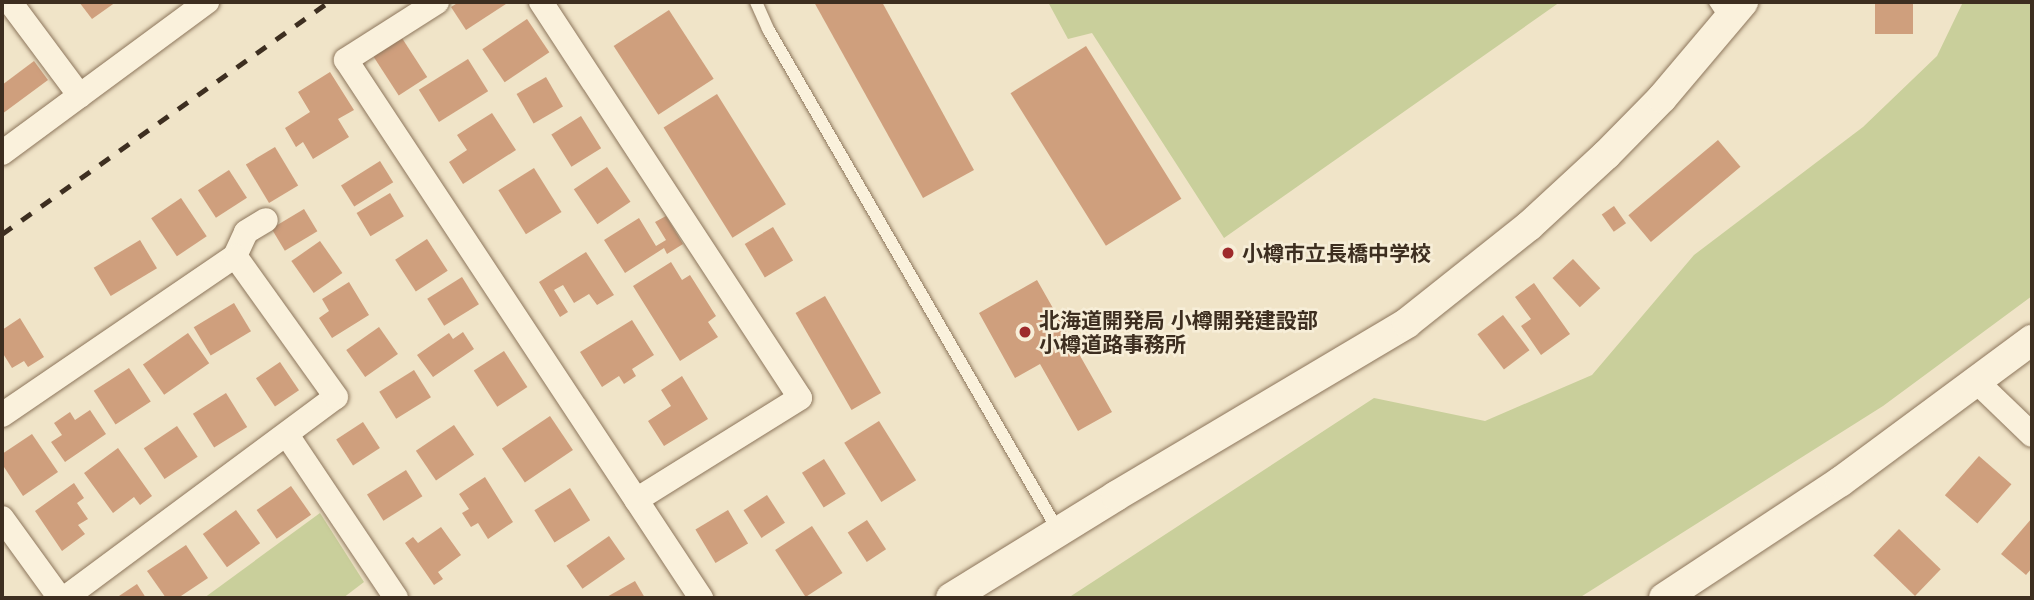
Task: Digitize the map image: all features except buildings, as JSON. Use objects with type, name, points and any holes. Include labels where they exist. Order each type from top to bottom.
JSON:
[{"type":"street","points":[[10,2],[80,96]]},
{"type":"street","points":[[2,153],[206,2]]},
{"type":"street","points":[[437,2],[345,61],[701,598]]},
{"type":"street","points":[[541,2],[800,398],[636,500]]},
{"type":"street","points":[[951,598],[1407,323],[1529,226],[1606,155],[1662,98],[1729,8]]},
{"type":"street","points":[[2,415],[235,256],[246,232],[266,220]]},
{"type":"street","points":[[2,518],[63,598],[335,397],[235,256]]},
{"type":"street","points":[[1664,598],[1840,482],[2032,340]]},
{"type":"street","points":[[1977,382],[2032,435]]},
{"type":"street","points":[[287,435],[396,598]]},
{"type":"lane","points":[[756,2],[768,29],[1059,532]]},
{"type":"green space","points":[[1048,2],[1560,2],[1224,238],[1092,33],[1068,39]]},
{"type":"green space","points":[[1963,2],[2032,2],[2032,296],[1883,406],[1579,598],[1068,598],[1374,398],[1485,421],[1592,375],[1694,255],[1863,127],[1937,56]]},
{"type":"green space","points":[[320,513],[364,582],[343,598],[204,598]]},
{"type":"railway","points":[[2,234],[329,2]]},
{"type":"place","name":"小樽市立長橋中学校","points":[[1228,253]]},
{"type":"place","name":"北海道開発局 小樽開発建設部 小樽道路事務所","points":[[1025,332]]}]
